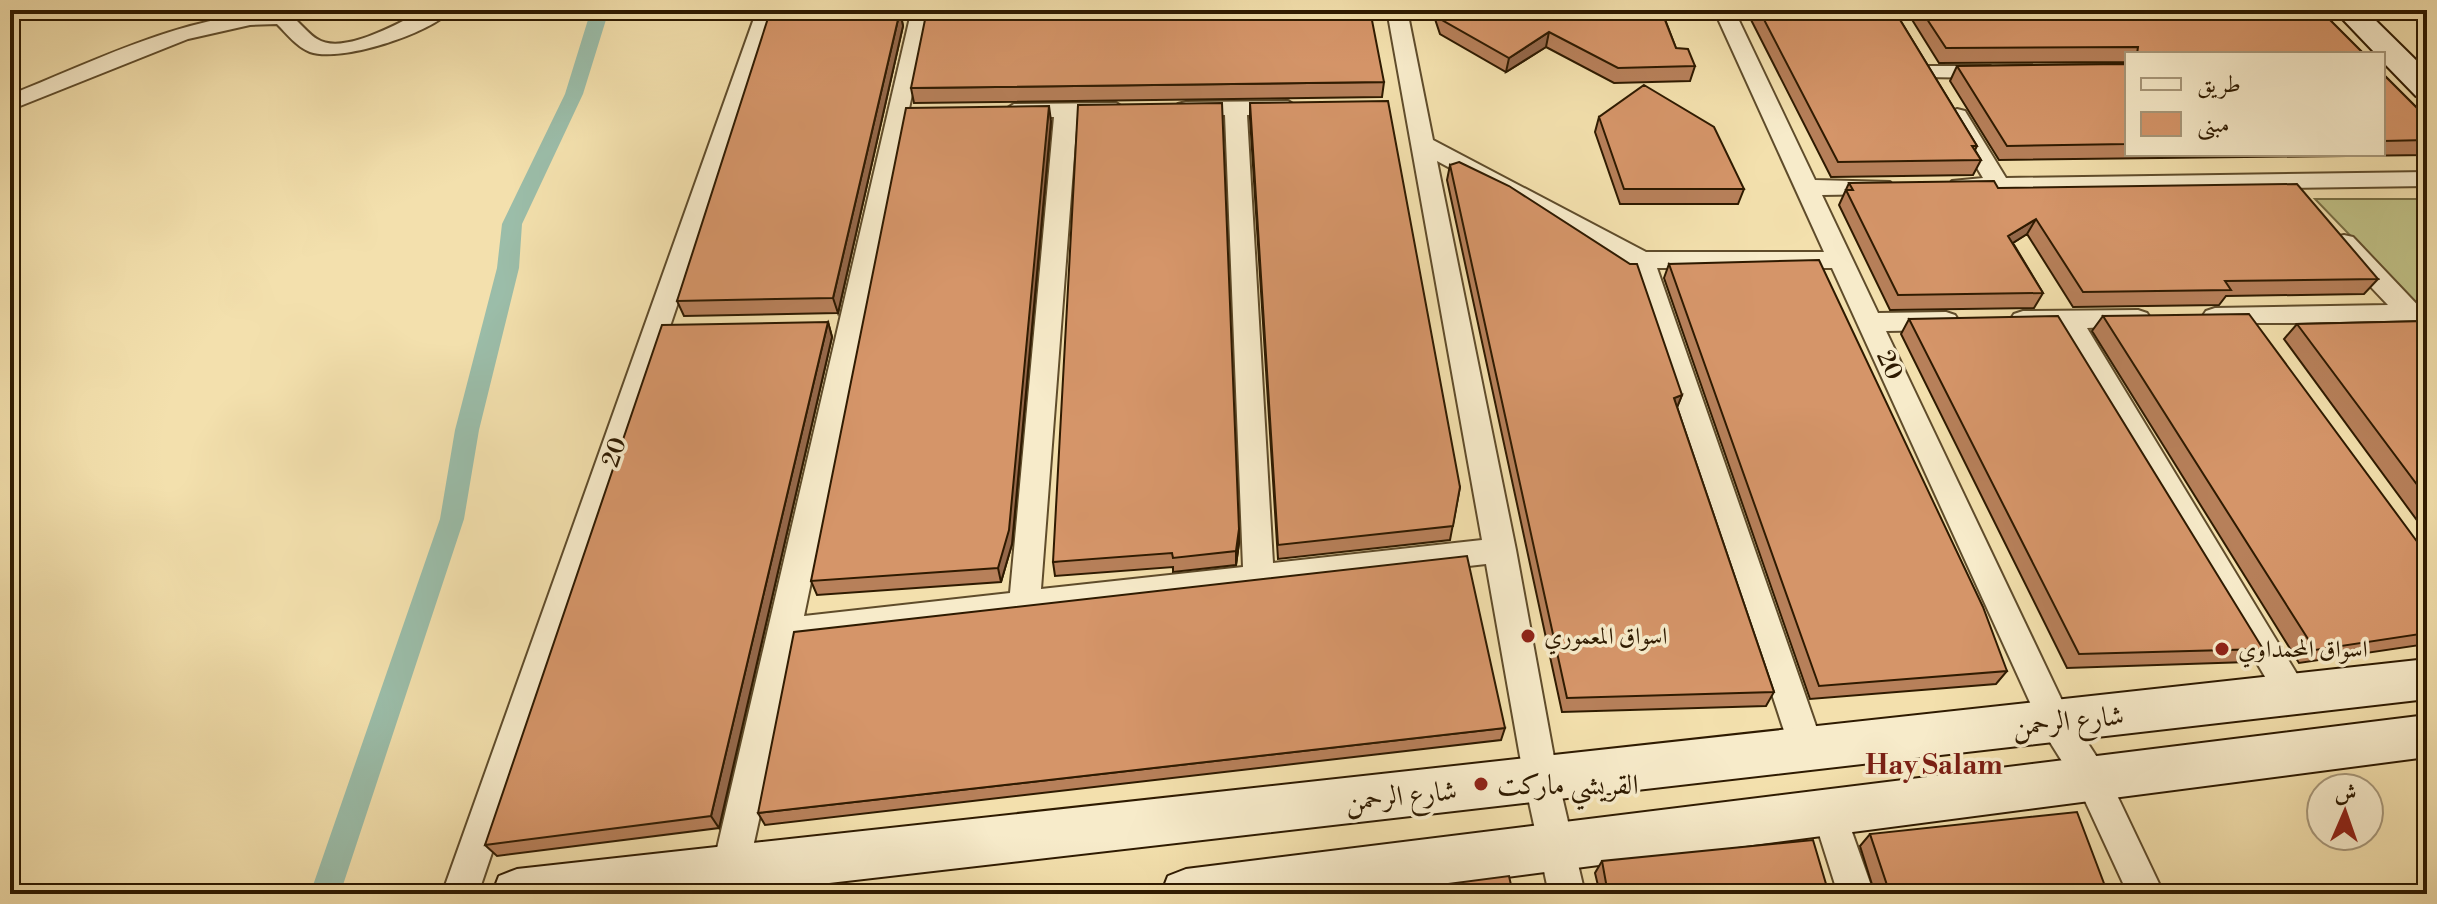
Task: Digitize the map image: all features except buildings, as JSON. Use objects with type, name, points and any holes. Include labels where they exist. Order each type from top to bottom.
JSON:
[{"type":"street","points":[[10,103],[122,56],[233,20],[282,18],[312,45],[341,49],[371,41],[441,10]]},
{"type":"street","points":[[1382,11],[1397,10],[1501,550],[1541,779],[1567,894]]},
{"type":"street","name":"20","points":[[1724,10],[2055,721],[2092,779]]},
{"type":"street","name":"20","points":[[460,894],[657,328],[770,16]]},
{"type":"street","points":[[2338,16],[2357,52]]},
{"type":"street","points":[[2338,16],[2373,52]]},
{"type":"street","points":[[730,870],[918,17]]},
{"type":"street","points":[[1915,47],[1999,185]]},
{"type":"street","points":[[2385,64],[2422,102]]},
{"type":"street","points":[[1930,72],[2018,71]]},
{"type":"street","points":[[2385,80],[2422,102]]},
{"type":"street","points":[[1386,106],[1416,106]]},
{"type":"street","points":[[989,112],[1311,107]]},
{"type":"street","points":[[1236,108],[1259,578]]},
{"type":"street","points":[[1025,601],[1066,111]]},
{"type":"street","points":[[897,113],[928,112]]},
{"type":"street","points":[[1423,144],[1642,260],[1841,260]]},
{"type":"street","points":[[1935,186],[2427,179]]},
{"type":"street","points":[[2286,181],[2307,203]]},
{"type":"street","points":[[1807,188],[1903,186]]},
{"type":"street","points":[[2328,226],[2419,323]]},
{"type":"street","points":[[1642,260],[1807,749]]},
{"type":"street","points":[[2250,317],[2268,341]]},
{"type":"street","points":[[1871,322],[2159,318]]},
{"type":"street","points":[[2190,318],[2419,323]]},
{"type":"street","points":[[2069,320],[2292,694]]},
{"type":"street","points":[[821,325],[851,325]]},
{"type":"street","points":[[657,328],[687,327]]},
{"type":"street","points":[[785,631],[1025,601],[1501,550]]},
{"type":"street","name":"شارع الرحمن","points":[[517,894],[2427,679]]},
{"type":"street","points":[[1186,894],[2427,736]]},
{"type":"street","points":[[2092,779],[2146,894]]},
{"type":"street","points":[[1829,812],[1856,894]]},
{"type":"green space","points":[[2315,199],[2427,199],[2427,315]]},
{"type":"waterway","points":[[325,894],[353,820],[452,519],[467,430],[508,268],[512,224],[574,94],[600,10]]},
{"type":"place","name":"اسواق المعموري","points":[[1528,636]]},
{"type":"place","name":"اسواق المحمداوي","points":[[2222,649]]},
{"type":"place","name":"القريشي ماركت","points":[[1481,784]]},
{"type":"district","name":"Hay Salam","points":[[1934,764]]}]
